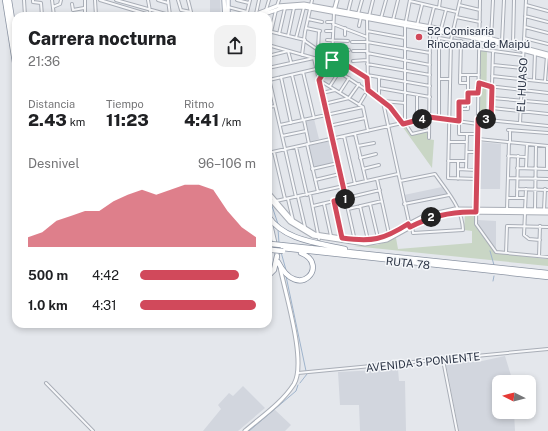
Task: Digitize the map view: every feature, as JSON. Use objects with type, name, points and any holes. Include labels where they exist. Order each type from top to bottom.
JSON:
[{"type":"highway","points":[[5,0],[12,44]]},
{"type":"highway","points":[[9,0],[12,19]]},
{"type":"highway","points":[[272,221],[275,225],[304,241],[368,254]]},
{"type":"highway","points":[[272,247],[301,253],[360,257]]},
{"type":"highway","name":"RUTA 78","points":[[282,248],[368,254],[548,273]]},
{"type":"highway","name":"RUTA 78","points":[[282,248],[548,277]]},
{"type":"highway","points":[[278,259],[289,277],[297,281],[305,280],[312,273],[313,264],[309,257],[301,253]]},
{"type":"highway","points":[[272,271],[275,268],[278,259]]},
{"type":"main road","points":[[224,0],[225,12]]},
{"type":"main road","points":[[228,0],[228,12]]},
{"type":"main road","points":[[272,233],[278,259]]},
{"type":"street","points":[[24,0],[25,12]]},
{"type":"street","points":[[52,0],[54,12]]},
{"type":"street","points":[[53,7],[60,4],[61,0]]},
{"type":"street","points":[[84,12],[85,0]]},
{"type":"street","points":[[95,0],[96,12]]},
{"type":"street","points":[[100,0],[138,12]]},
{"type":"street","points":[[116,0],[157,12]]},
{"type":"street","points":[[148,0],[150,10]]},
{"type":"street","points":[[158,0],[168,2],[170,12]]},
{"type":"street","points":[[178,0],[181,10],[191,12],[188,0]]},
{"type":"street","points":[[228,7],[247,12],[250,2],[237,0]]},
{"type":"street","points":[[257,12],[259,0]]},
{"type":"street","points":[[266,12],[269,0]]},
{"type":"street","points":[[272,23],[279,0]]},
{"type":"street","points":[[296,38],[306,0]]},
{"type":"street","points":[[302,54],[312,0]]},
{"type":"street","points":[[319,80],[329,65],[332,56],[334,11],[337,0]]},
{"type":"street","points":[[348,12],[351,0]]},
{"type":"street","points":[[359,26],[362,0]]},
{"type":"street","points":[[368,90],[367,31],[368,17],[372,0]]},
{"type":"street","points":[[381,18],[386,0]]},
{"type":"street","points":[[393,20],[398,0]]},
{"type":"street","points":[[438,8],[440,0]]},
{"type":"street","points":[[459,0],[450,40],[448,178],[477,179]]},
{"type":"street","points":[[480,0],[476,210],[478,228],[495,252],[548,257]]},
{"type":"street","points":[[491,39],[493,0]]},
{"type":"street","points":[[502,42],[504,0]]},
{"type":"street","points":[[513,44],[514,0]]},
{"type":"street","name":"EL HUASO","points":[[520,123],[526,0]]},
{"type":"street","points":[[35,1],[41,4],[42,12]]},
{"type":"street","points":[[404,123],[405,24],[410,1],[457,12]]},
{"type":"street","points":[[268,12],[286,4],[296,3],[304,6],[393,20],[405,24],[424,27]]},
{"type":"street","points":[[288,36],[296,3]]},
{"type":"street","points":[[72,4],[73,10],[84,8]]},
{"type":"street","points":[[279,34],[286,4]]},
{"type":"street","points":[[417,25],[422,4]]},
{"type":"street","points":[[459,5],[480,10]]},
{"type":"street","points":[[525,5],[548,11]]},
{"type":"street","points":[[429,138],[429,28],[434,7]]},
{"type":"street","points":[[441,29],[446,10]]},
{"type":"street","points":[[334,11],[348,12],[360,16]]},
{"type":"street","points":[[525,16],[548,22]]},
{"type":"street","points":[[368,17],[480,38],[548,56]]},
{"type":"street","points":[[456,17],[480,22]]},
{"type":"street","points":[[308,19],[322,22]]},
{"type":"street","points":[[327,22],[367,37]]},
{"type":"street","points":[[524,27],[548,33]]},
{"type":"street","points":[[306,28],[319,31],[318,50]]},
{"type":"street","points":[[345,28],[345,34]]},
{"type":"street","points":[[429,28],[441,29],[452,33]]},
{"type":"street","points":[[326,31],[333,31]]},
{"type":"street","points":[[367,31],[405,38]]},
{"type":"street","points":[[272,33],[305,41],[321,52]]},
{"type":"street","points":[[439,118],[439,38],[480,45]]},
{"type":"street","points":[[480,38],[513,44],[535,53],[548,56]]},
{"type":"street","points":[[524,38],[548,44]]},
{"type":"street","points":[[327,40],[348,41]]},
{"type":"street","points":[[461,41],[460,83],[468,83]]},
{"type":"street","points":[[352,42],[367,42],[430,53]]},
{"type":"street","points":[[272,46],[302,54],[329,65],[383,101],[392,109],[412,134],[429,130]]},
{"type":"street","points":[[479,49],[523,55]]},
{"type":"street","points":[[333,51],[349,50]]},
{"type":"street","points":[[272,55],[288,51]]},
{"type":"street","points":[[288,51],[291,62]]},
{"type":"street","points":[[353,51],[367,52],[430,65]]},
{"type":"street","points":[[491,120],[493,51]]},
{"type":"street","points":[[534,80],[535,53]]},
{"type":"street","points":[[332,56],[367,77],[379,77],[430,86]]},
{"type":"street","points":[[492,76],[546,81],[548,56]]},
{"type":"street","points":[[272,67],[314,58]]},
{"type":"street","points":[[314,58],[355,242]]},
{"type":"street","points":[[347,58],[347,65]]},
{"type":"street","points":[[353,61],[367,60]]},
{"type":"street","points":[[367,64],[430,76]]},
{"type":"street","points":[[493,65],[522,68]]},
{"type":"street","points":[[272,79],[316,69]]},
{"type":"street","points":[[303,72],[314,118]]},
{"type":"street","points":[[330,86],[339,72]]},
{"type":"street","points":[[292,75],[306,131],[312,169],[318,192]]},
{"type":"street","points":[[460,75],[479,75]]},
{"type":"street","points":[[459,109],[468,110],[468,75]]},
{"type":"street","points":[[281,77],[291,123]]},
{"type":"street","points":[[379,77],[379,99]]},
{"type":"street","points":[[340,92],[349,78]]},
{"type":"street","points":[[439,79],[450,79]]},
{"type":"street","points":[[319,80],[363,107]]},
{"type":"street","points":[[479,83],[492,87],[548,92]]},
{"type":"street","points":[[324,104],[349,98],[359,84]]},
{"type":"street","points":[[379,88],[430,97]]},
{"type":"street","points":[[322,93],[336,90]]},
{"type":"street","points":[[272,93],[306,229]]},
{"type":"street","points":[[468,93],[478,93]]},
{"type":"street","points":[[359,105],[365,95]]},
{"type":"street","points":[[417,95],[417,120]]},
{"type":"street","points":[[492,98],[548,103]]},
{"type":"street","points":[[383,101],[405,103]]},
{"type":"street","points":[[383,101],[404,204],[413,233],[463,230],[462,217],[459,210],[435,174],[400,181]]},
{"type":"street","points":[[468,102],[459,102],[459,134],[478,134]]},
{"type":"street","points":[[280,126],[363,107]]},
{"type":"street","points":[[363,107],[368,131]]},
{"type":"street","points":[[492,108],[548,114]]},
{"type":"street","points":[[293,221],[274,151],[430,117],[478,124]]},
{"type":"street","points":[[329,126],[365,118]]},
{"type":"street","points":[[478,119],[548,126]]},
{"type":"street","points":[[507,209],[509,130],[548,133]]},
{"type":"street","points":[[282,136],[306,131]]},
{"type":"street","points":[[355,134],[366,181]]},
{"type":"street","points":[[466,169],[467,134]]},
{"type":"street","points":[[344,136],[355,184]]},
{"type":"street","points":[[478,139],[547,146],[547,169],[517,168]]},
{"type":"street","points":[[449,142],[467,142]]},
{"type":"street","points":[[358,146],[374,143]]},
{"type":"street","points":[[526,168],[527,144]]},
{"type":"street","points":[[535,210],[536,145]]},
{"type":"street","points":[[296,147],[319,237]]},
{"type":"street","points":[[467,152],[477,152]]},
{"type":"street","points":[[360,158],[376,154]]},
{"type":"street","points":[[508,156],[526,157]]},
{"type":"street","points":[[517,198],[518,156]]},
{"type":"street","points":[[448,161],[466,161]]},
{"type":"street","points":[[458,161],[458,179]]},
{"type":"street","points":[[312,169],[338,163]]},
{"type":"street","points":[[363,169],[379,165]]},
{"type":"street","points":[[458,169],[477,170]]},
{"type":"street","points":[[315,180],[340,174]]},
{"type":"street","points":[[273,202],[398,174]]},
{"type":"street","points":[[508,178],[548,179]]},
{"type":"street","points":[[377,179],[389,236]]},
{"type":"street","points":[[517,189],[548,190]]},
{"type":"street","points":[[526,189],[524,235],[529,239],[540,240]]},
{"type":"street","points":[[545,189],[544,199],[547,211]]},
{"type":"street","points":[[312,206],[380,190]]},
{"type":"street","points":[[404,204],[449,195]]},
{"type":"street","points":[[508,198],[525,198]]},
{"type":"street","points":[[334,201],[342,238]]},
{"type":"street","points":[[348,209],[382,201]]},
{"type":"street","points":[[273,202],[293,221],[319,237],[342,238],[355,242],[368,241],[389,236],[427,218],[459,210],[547,211]]},
{"type":"street","points":[[273,202],[292,223],[319,237],[355,242],[380,242],[410,226]]},
{"type":"street","points":[[324,204],[331,237]]},
{"type":"street","points":[[370,204],[379,239]]},
{"type":"street","points":[[360,206],[368,241]]},
{"type":"street","points":[[476,210],[507,209],[547,211]]},
{"type":"street","points":[[506,253],[506,226],[548,227]]},
{"type":"street","points":[[539,256],[540,226]]},
{"type":"street","points":[[245,431],[286,394],[294,384],[298,373],[299,355],[278,259]]},
{"type":"street","name":"AVENIDA 5 PONIENTE","points":[[298,373],[548,349]]},
{"type":"street","points":[[443,360],[457,431]]},
{"type":"street","points":[[46,382],[93,431]]},
{"type":"shaded area","points":[[210,0],[220,0],[221,12],[210,12]]},
{"type":"shaded area","points":[[314,119],[319,139],[310,142],[305,121]]},
{"type":"shaded area","points":[[330,141],[334,163],[313,167],[308,146]]},
{"type":"shaded area","points":[[481,142],[501,144],[500,189],[480,189]]},
{"type":"shaded area","points":[[442,187],[447,194],[405,203],[404,195]]},
{"type":"shaded area","points":[[478,220],[496,221],[496,250],[478,224]]},
{"type":"shaded area","points":[[505,356],[511,375],[492,375],[492,419],[514,419],[515,431],[459,431],[446,364],[482,361]]},
{"type":"shaded area","points":[[398,369],[399,381],[405,381],[406,431],[360,431],[359,405],[340,405],[338,372]]},
{"type":"shaded area","points":[[243,386],[265,408],[238,431],[203,431],[221,409],[218,405],[229,393],[233,396]]},
{"type":"shaded area","points":[[273,408],[291,425],[285,431],[249,431]]},
{"type":"green space","points":[[480,51],[487,51],[486,117],[479,117]]},
{"type":"green space","points":[[406,125],[412,134],[429,130],[428,139],[434,140],[432,168],[402,126]]},
{"type":"green space","points":[[475,213],[476,227],[495,253],[548,259],[548,266],[353,246],[377,245],[396,238],[398,249],[472,243],[472,231],[464,230],[465,214]]},
{"type":"waterway","points":[[272,206],[278,224]]},
{"type":"waterway","points":[[278,229],[279,243]]},
{"type":"waterway","points":[[490,251],[494,265]]},
{"type":"waterway","points":[[281,252],[286,270]]},
{"type":"waterway","points":[[286,276],[306,371]]},
{"type":"waterway","points":[[493,281],[494,276]]},
{"type":"waterway","points":[[300,383],[307,374]]},
{"type":"waterway","points":[[249,431],[296,391],[298,385]]},
{"type":"place","name":"52 Comisaria Rinconada de Maipú","points":[[419,37]]},
{"type":"route","points":[[332,56],[367,78],[368,90],[390,107],[403,124],[429,117],[459,121],[459,102],[468,102],[468,93],[478,93],[479,83],[492,87],[491,120],[478,119],[476,212],[455,212],[427,218],[410,227],[408,224],[391,235],[372,241],[342,238],[334,201],[346,199],[319,80],[332,60],[332,56]]}]
